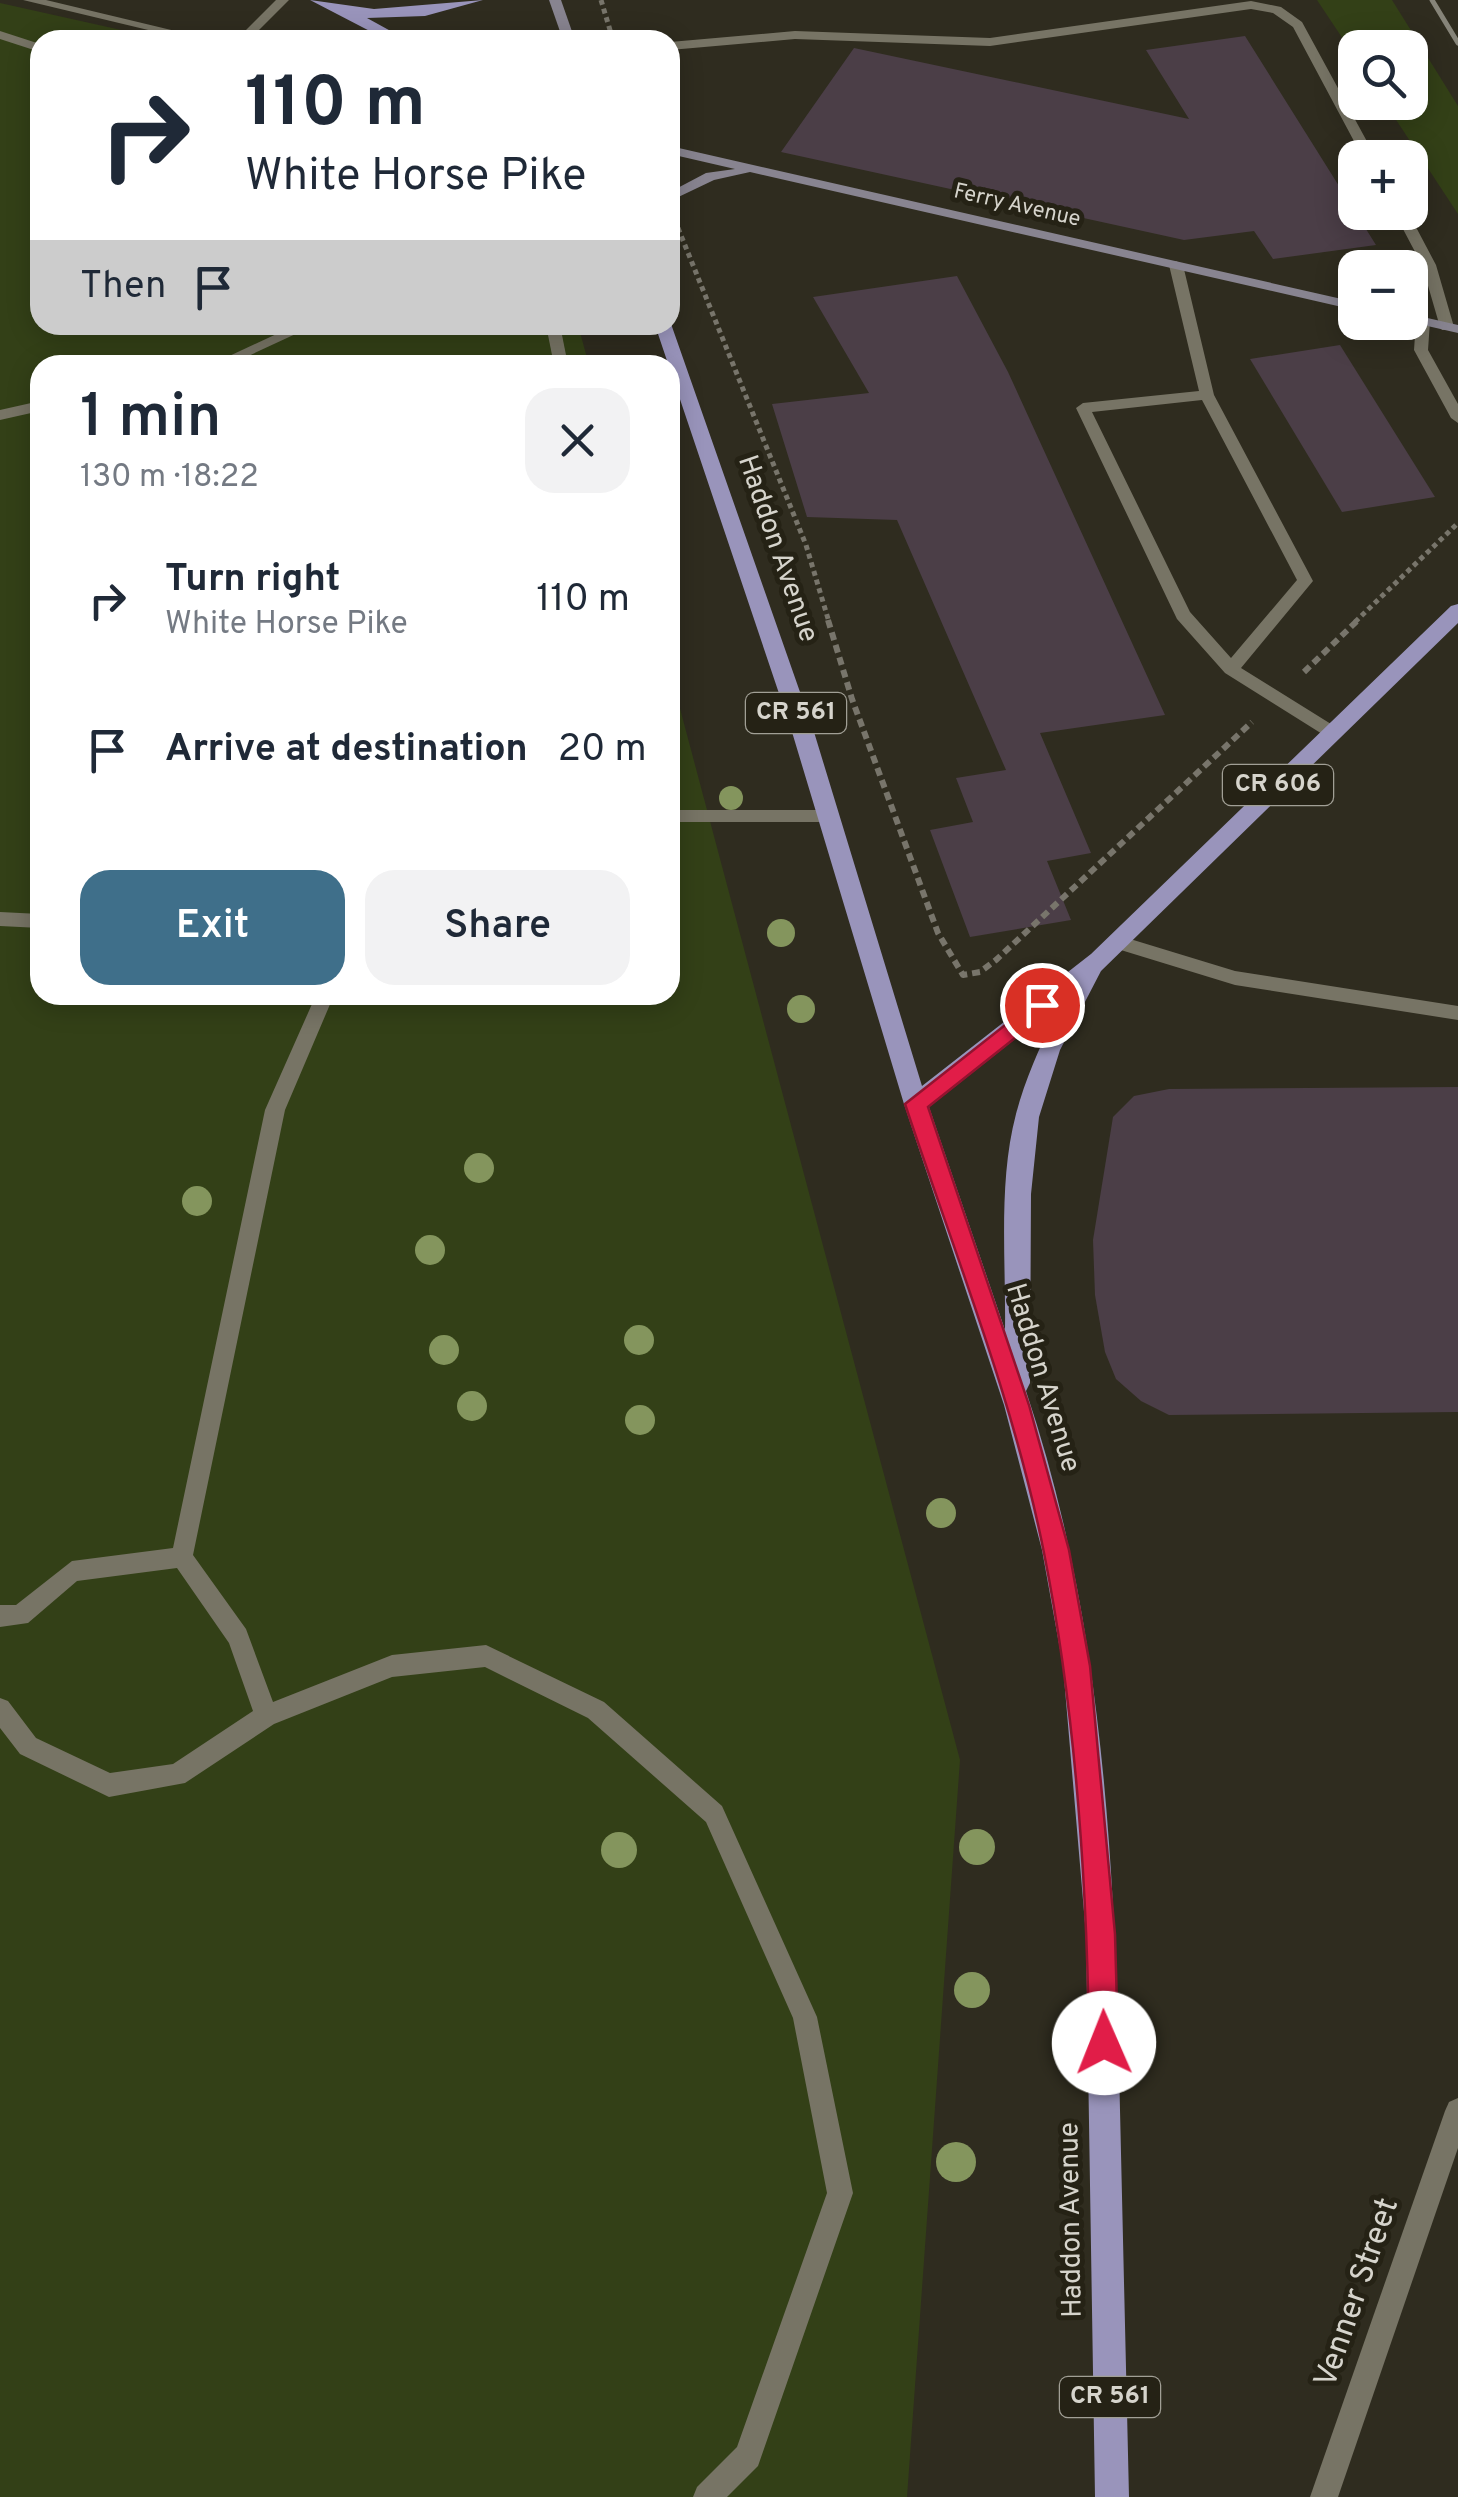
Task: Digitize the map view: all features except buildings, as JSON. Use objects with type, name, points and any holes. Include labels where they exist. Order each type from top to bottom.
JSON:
[{"type":"main road","points":[[318,0],[367,30]]},
{"type":"main road","points":[[339,12],[382,16],[419,13],[475,0]]},
{"type":"main road","points":[[554,0],[565,30]]},
{"type":"main road","points":[[339,12],[378,30]]},
{"type":"main road","name":"Ferry Avenue","points":[[680,152],[1338,302]]},
{"type":"main road","points":[[680,192],[712,176],[756,170]]},
{"type":"main road","name":"Haddon Avenue","points":[[680,373],[828,816],[916,1104],[1017,1405],[1056,1550],[1077,1666],[1101,1934],[1112,2497]]},
{"type":"main road","name":"CR 606","points":[[916,1104],[1108,951],[1458,611]]},
{"type":"main road","points":[[1017,1405],[1020,1194],[1027,1117],[1049,1049],[1108,951]]},
{"type":"street","points":[[29,0],[162,30]]},
{"type":"street","points":[[252,30],[283,0]]},
{"type":"street","points":[[680,45],[795,35],[990,42],[1251,5],[1277,10],[1298,25],[1360,140]]},
{"type":"street","points":[[0,36],[30,45]]},
{"type":"street","points":[[1410,230],[1429,265],[1452,328]]},
{"type":"street","points":[[1176,266],[1208,395],[1306,581],[1231,670]]},
{"type":"street","points":[[240,355],[285,335]]},
{"type":"street","points":[[1419,340],[1420,350],[1458,418]]},
{"type":"street","points":[[1208,395],[1082,408],[1183,615],[1231,670],[1332,733]]},
{"type":"street","points":[[0,415],[30,408]]},
{"type":"street","points":[[680,816],[828,816]]},
{"type":"street","points":[[0,918],[30,920]]},
{"type":"street","points":[[1108,951],[1234,978],[1458,1013]]},
{"type":"street","points":[[266,1716],[238,1637],[182,1557],[275,1110],[321,1005]]},
{"type":"street","points":[[0,1616],[20,1614],[72,1571],[182,1557]]},
{"type":"street","points":[[0,1710],[28,1746],[109,1785],[177,1774],[266,1716],[392,1666],[486,1656],[596,1710],[714,1814],[805,2017],[840,2193],[748,2456],[707,2497]]},
{"type":"street","name":"Venner Street","points":[[1324,2497],[1458,2111]]},
{"type":"path","points":[[602,0],[610,30]]},
{"type":"path","points":[[680,235],[806,545],[852,698],[938,934],[963,975],[980,972],[996,960],[1278,698],[1458,524]]},
{"type":"green space","points":[[1317,0],[1392,0],[1411,30],[1338,30]]},
{"type":"green space","points":[[0,3],[121,30],[30,30],[30,335],[581,335],[586,355],[30,355],[30,1005],[680,1005],[680,709],[960,1760],[907,2497],[0,2497]]},
{"type":"green space","points":[[1428,58],[1458,106],[1458,214],[1428,168],[1428,140],[1409,140],[1396,120],[1428,120]]},
{"type":"railway","points":[[1432,0],[1458,43]]},
{"type":"route","points":[[1042,1005],[916,1104],[1017,1405],[1056,1550],[1077,1666],[1101,1934],[1104,2043]]}]
